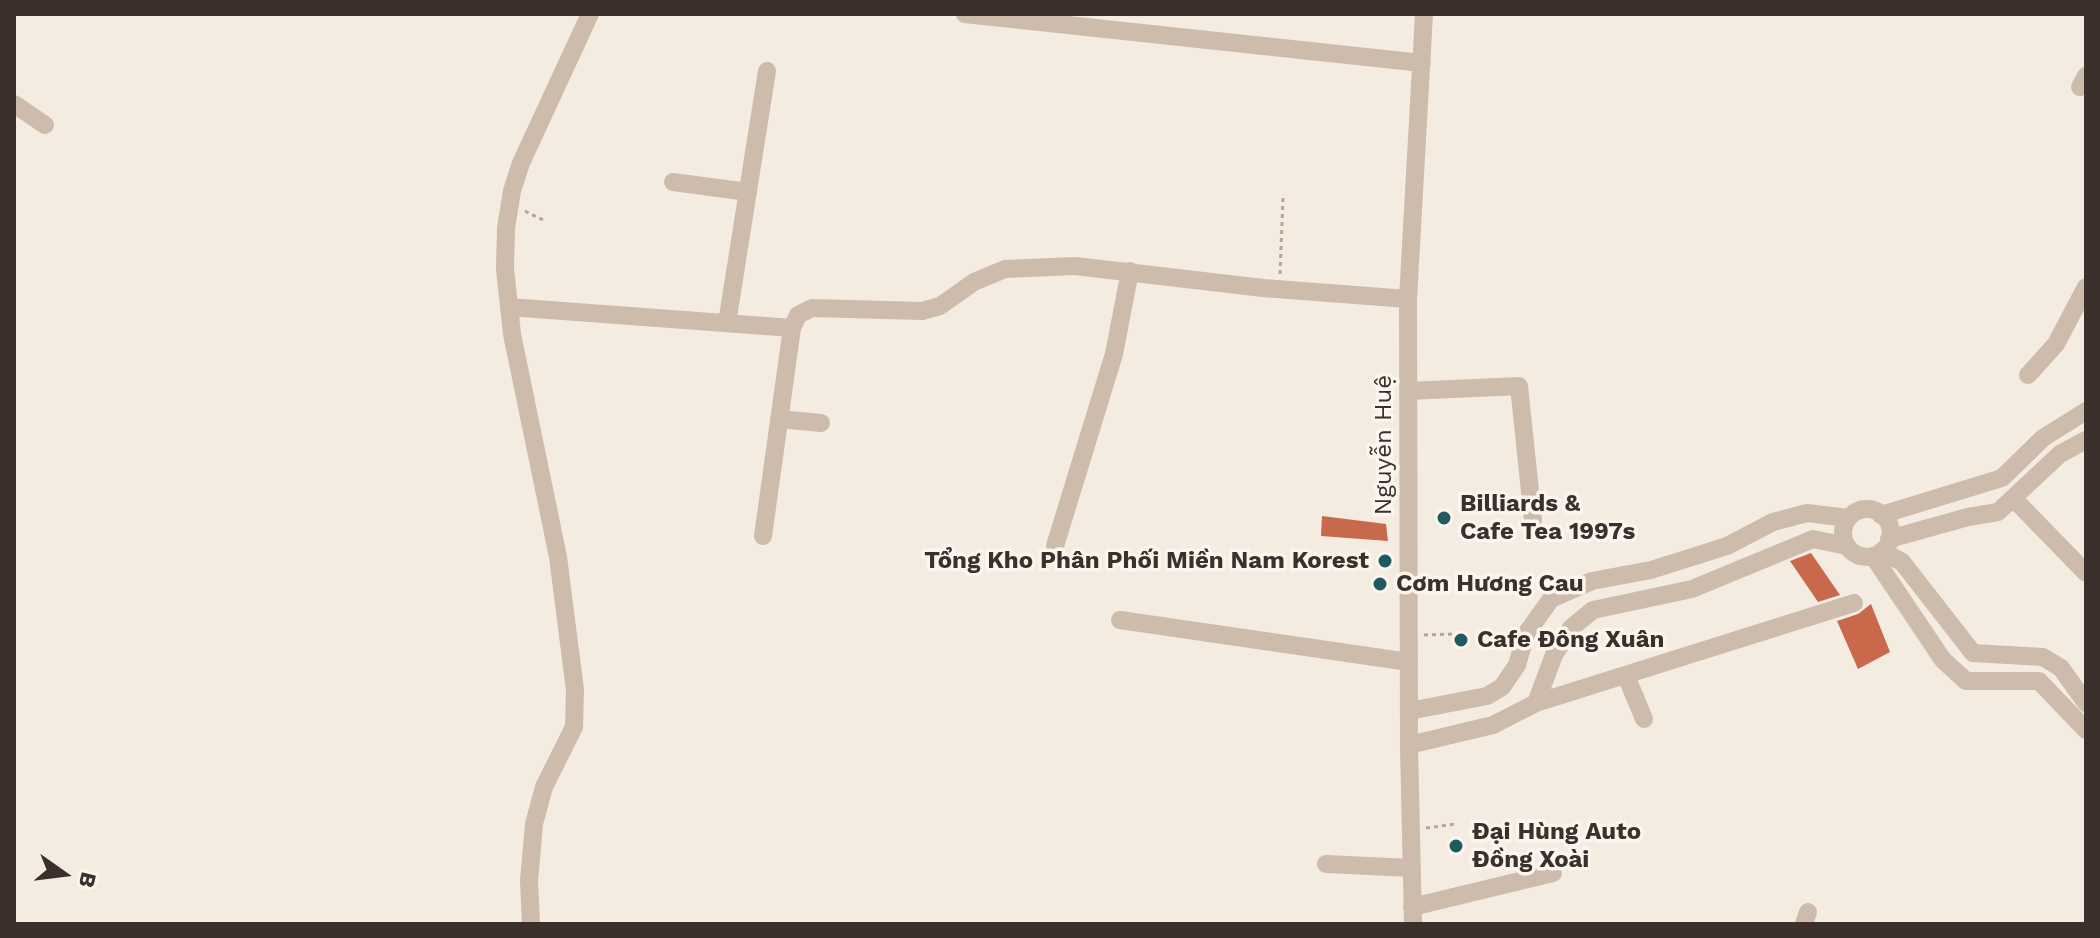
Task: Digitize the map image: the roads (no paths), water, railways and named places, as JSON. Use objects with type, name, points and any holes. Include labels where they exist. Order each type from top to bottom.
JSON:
[{"type":"street","points":[[531,924],[529,881],[534,824],[544,787],[574,727],[575,690],[562,580],[509,307],[505,269],[511,204],[521,163],[590,14]]},
{"type":"street","points":[[965,14],[1422,63]]},
{"type":"street","name":"Nguyễn Huệ","points":[[1412,916],[1408,299],[1424,14]]},
{"type":"street","points":[[727,323],[767,71]]},
{"type":"street","points":[[14,104],[45,125]]},
{"type":"street","points":[[673,182],[748,192]]},
{"type":"street","points":[[763,536],[792,328],[798,315],[812,308],[894,312],[940,306],[974,282],[1005,269],[1075,266],[1280,289],[1408,299]]},
{"type":"street","points":[[1055,546],[1114,354],[1130,271]]},
{"type":"street","points":[[2028,375],[2056,344],[2086,287]]},
{"type":"street","points":[[509,307],[792,328]]},
{"type":"street","points":[[1408,391],[1519,386],[1533,520]]},
{"type":"street","points":[[1847,546],[1843,532],[1848,518],[1860,510],[1881,515],[2002,478],[2043,438],[2086,411]]},
{"type":"street","points":[[779,419],[821,423]]},
{"type":"street","points":[[1536,703],[1554,655],[1571,628],[1593,610],[1692,589],[1813,539],[1847,546],[1858,556],[1968,517],[1998,512],[2060,454],[2086,440]]},
{"type":"street","points":[[2013,498],[2086,573]]},
{"type":"street","points":[[1409,711],[1487,696],[1502,687],[1517,665],[1526,634],[1551,599],[1592,581],[1651,570],[1715,550],[1773,522],[1807,513],[1848,518]]},
{"type":"street","points":[[1881,515],[1889,527],[1881,549],[1943,660],[1966,681],[2039,681],[2082,703]]},
{"type":"street","points":[[1881,549],[1902,562],[1973,653],[2043,657],[2061,668],[2082,703],[2086,730]]},
{"type":"street","points":[[1409,745],[1493,725],[1536,703],[1627,678],[1854,603]]},
{"type":"street","points":[[1120,620],[1409,662]]},
{"type":"street","points":[[1627,678],[1644,719]]},
{"type":"street","points":[[1326,864],[1412,868]]},
{"type":"street","points":[[1412,916],[1553,873]]},
{"type":"place","name":"Billiards & Cafe Tea 1997s","points":[[1444,518]]},
{"type":"place","name":"Tổng Kho Phân Phối Miền Nam Korest","points":[[1385,561]]},
{"type":"place","name":"Cơm Hương Cau","points":[[1380,584]]},
{"type":"place","name":"Cafe Đông Xuân","points":[[1461,640]]},
{"type":"place","name":"Đại Hùng Auto Đồng Xoài","points":[[1456,846]]}]
